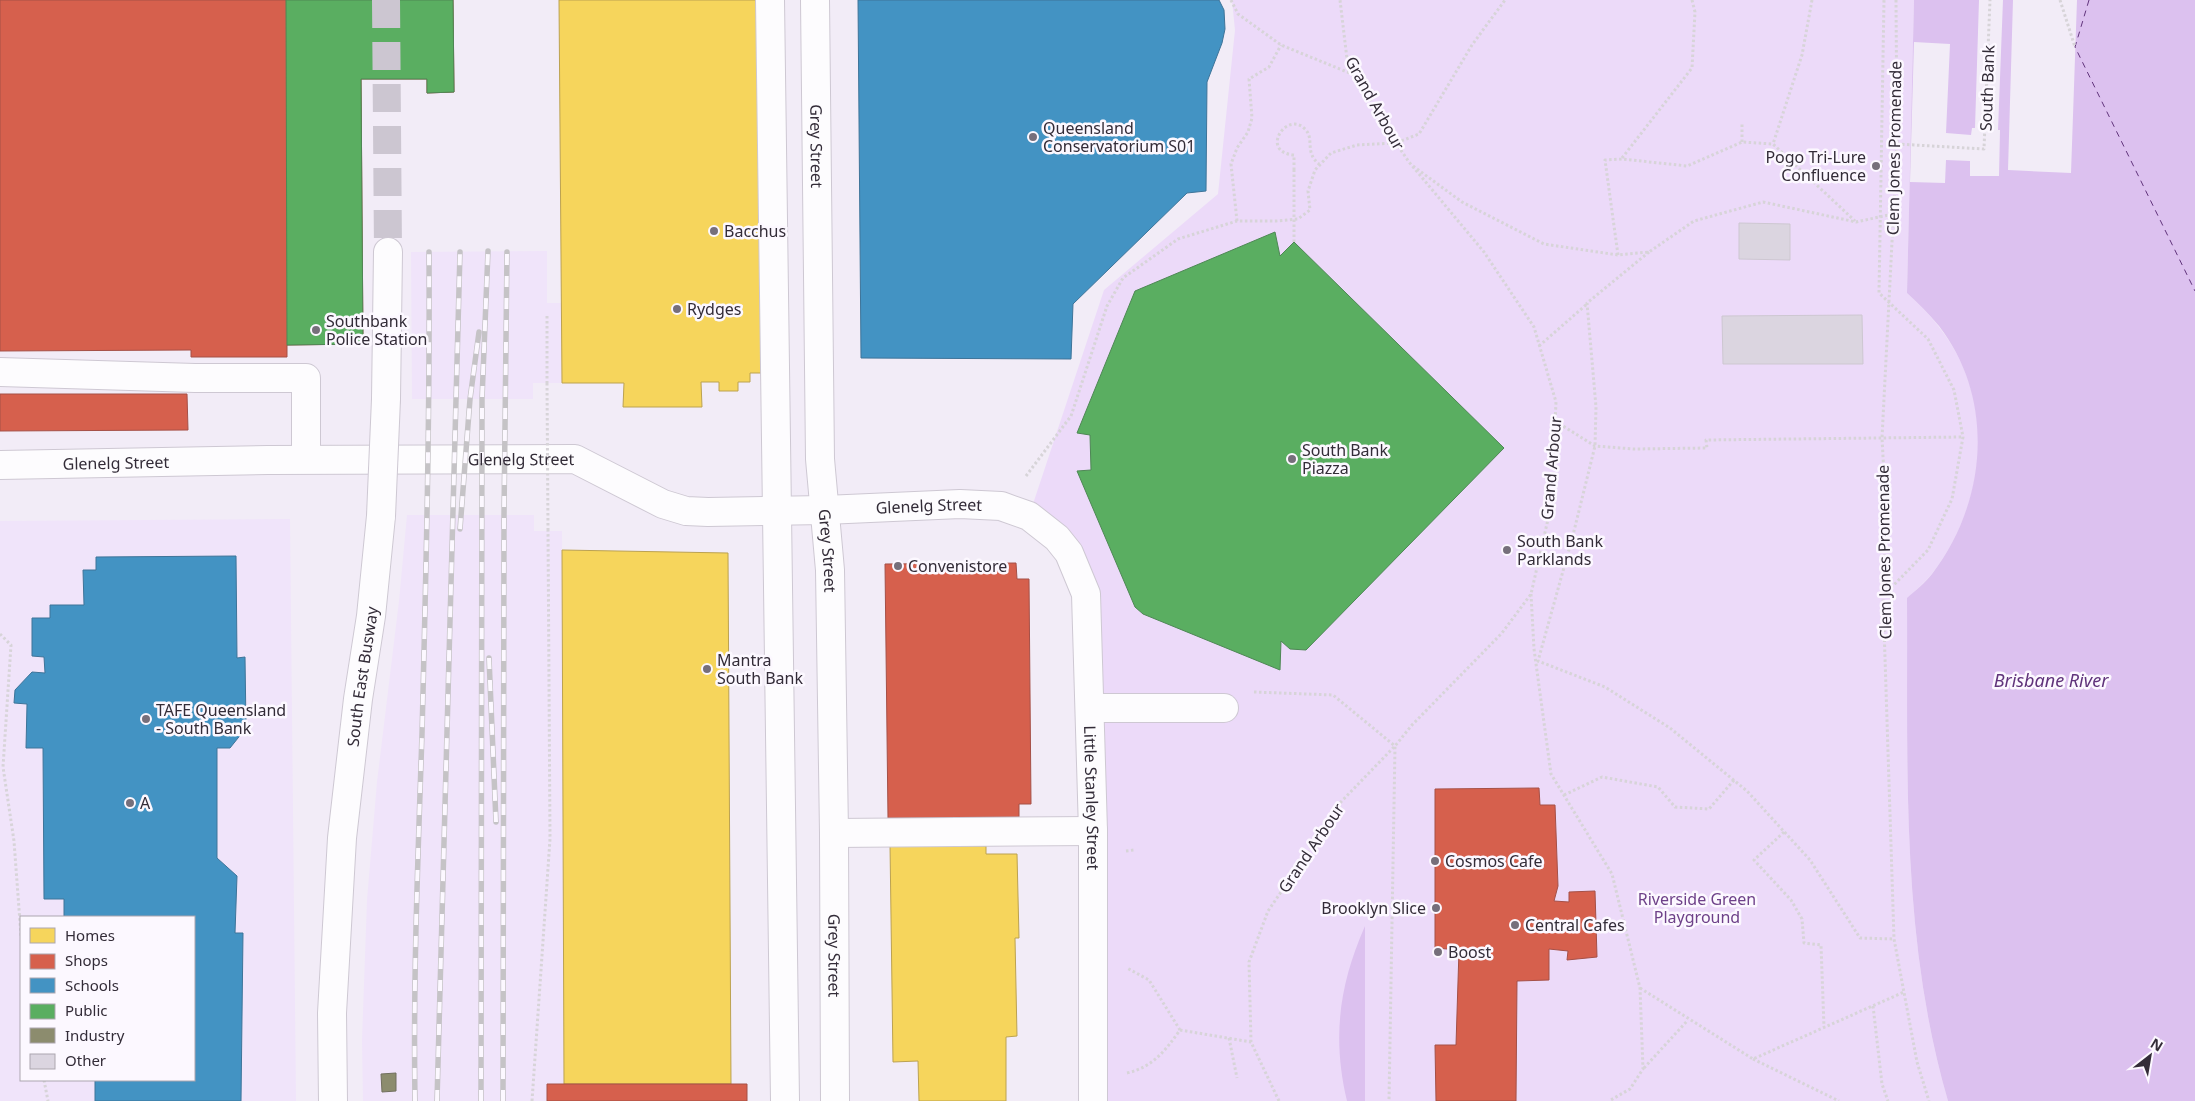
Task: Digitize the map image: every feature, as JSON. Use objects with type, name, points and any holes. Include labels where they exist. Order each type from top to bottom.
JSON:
[{"type":"street","points":[[770,0],[778,510],[776,576],[785,1101]]},
{"type":"street","name":"Grey Street","points":[[815,0],[820,459],[830,570],[834,833],[834,1101]]},
{"type":"street","name":"South East Busway","points":[[333,1101],[332,1012],[342,838],[358,699],[371,616],[381,516],[386,399],[388,252]]},
{"type":"street","points":[[0,372],[195,378],[306,378],[306,459]]},
{"type":"street","name":"Glenelg Street","points":[[0,465],[306,459],[575,459],[663,504],[686,511],[825,510],[960,504],[1001,506],[1029,516]]},
{"type":"street","name":"Little Stanley Street","points":[[1029,516],[1057,538],[1069,553],[1086,594],[1091,708],[1093,831],[1093,1092]]},
{"type":"street","points":[[1091,708],[1224,708]]},
{"type":"street","points":[[834,833],[1093,831]]},
{"type":"path","points":[[1231,0],[1238,14],[1280,45],[1357,76]]},
{"type":"path","name":"Grand Arbour","points":[[1279,1101],[1251,1042],[1249,962],[1268,911],[1336,807],[1395,746],[1412,725],[1502,633],[1531,594],[1551,506],[1556,402],[1534,327],[1484,252],[1408,162],[1396,143],[1347,58],[1340,0]]},
{"type":"path","points":[[1026,476],[1071,416],[1107,306],[1123,278],[1178,239],[1237,221],[1298,219],[1310,210],[1308,191],[1319,164],[1331,153],[1357,144],[1396,143],[1419,134],[1472,45],[1505,0]]},
{"type":"path","points":[[1622,159],[1692,68],[1695,12],[1692,0]]},
{"type":"path","points":[[1773,144],[1802,56],[1812,0]]},
{"type":"path","points":[[1883,595],[1928,550],[1952,499],[1963,437],[1954,390],[1928,339],[1879,294],[1884,0]]},
{"type":"path","name":"Clem Jones Promenade","points":[[1896,0],[1897,144],[1882,438],[1886,511],[1883,595],[1894,939],[1917,1062],[1929,1101]]},
{"type":"path","name":"South Bank","points":[[1897,144],[1984,149],[1990,0]]},
{"type":"path","points":[[2060,0],[2075,47]]},
{"type":"path","points":[[1237,221],[1231,164],[1237,148],[1248,132],[1252,118],[1249,79],[1268,67],[1280,45]]},
{"type":"path","points":[[1294,242],[1294,155],[1285,154],[1280,150],[1278,144],[1280,132],[1288,125],[1294,124],[1305,129],[1309,135],[1309,150],[1312,159],[1319,164]]},
{"type":"path","points":[[1742,124],[1742,142]]},
{"type":"path","points":[[1618,255],[1605,160],[1622,159],[1686,166],[1742,142],[1773,144],[1856,222]]},
{"type":"path","points":[[1408,162],[1462,202],[1544,244],[1618,255],[1649,252]]},
{"type":"path","points":[[1539,346],[1587,303],[1649,252],[1694,221],[1763,202],[1856,222],[1894,214]]},
{"type":"path","points":[[1538,661],[1574,535],[1596,446],[1596,407],[1587,303]]},
{"type":"path","points":[[532,1101],[550,839],[547,316]]},
{"type":"path","points":[[1555,421],[1596,446],[1634,449],[1707,448],[1706,440],[1963,437]]},
{"type":"path","points":[[1531,594],[1534,649],[1538,661],[1551,774],[1612,874],[1640,988],[1643,1069]]},
{"type":"path","points":[[0,634],[11,646],[3,768],[14,841],[20,922]]},
{"type":"path","points":[[1538,661],[1605,687],[1670,728],[1747,791],[1810,860],[1860,938],[1894,939]]},
{"type":"path","points":[[1390,1101],[1395,746]]},
{"type":"path","points":[[1564,795],[1602,777],[1658,787],[1675,807],[1709,809],[1734,780]]},
{"type":"path","points":[[1784,832],[1754,860],[1791,900],[1802,919],[1804,942],[1821,945],[1824,1028]]},
{"type":"path","points":[[1092,948],[1149,980],[1180,1030],[1251,1042]]},
{"type":"path","points":[[1640,988],[1688,1020],[1753,1059],[1839,1101]]},
{"type":"path","points":[[1753,1059],[1904,992]]},
{"type":"path","points":[[1873,1006],[1882,1084],[1888,1101]]},
{"type":"path","points":[[1609,1101],[1630,1089],[1643,1069],[1688,1020]]},
{"type":"path","points":[[1093,1092],[1140,1069],[1163,1054],[1180,1030]]},
{"type":"path","points":[[1229,1038],[1237,1078]]},
{"type":"path","points":[[44,1081],[48,1101]]},
{"type":"shaded area","points":[[547,251],[547,303],[561,303],[562,383],[533,383],[533,399],[412,399],[411,252]]},
{"type":"shaded area","points":[[407,515],[534,515],[534,531],[562,531],[564,1084],[547,1084],[547,1101],[363,1101],[362,1040],[367,900],[377,782],[399,601]]},
{"type":"shaded area","name":"TAFE Queensland - South Bank","points":[[290,519],[296,1101],[0,1101],[0,521]]},
{"type":"green space","name":"South Bank Parklands","points":[[1232,0],[1914,0],[1907,293],[1938,326],[1962,364],[1977,418],[1978,446],[1976,473],[1970,500],[1960,527],[1947,552],[1931,575],[1907,599],[1908,788],[1914,914],[1921,977],[1932,1039],[1948,1101],[1093,1101],[1086,594],[1029,516],[1104,290],[1218,194],[1235,30]]},
{"type":"water","name":"Brisbane River","points":[[1914,0],[2195,0],[2195,1101],[1948,1101],[1932,1039],[1921,977],[1910,851],[1907,725],[1907,598],[1932,574],[1950,546],[1964,515],[1973,483],[1978,451],[1976,418],[1970,386],[1957,355],[1939,326],[1907,293]]},
{"type":"water","points":[[1365,926],[1365,1101],[1347,1101],[1340,1055],[1341,1012],[1349,969]]},
{"type":"pier","points":[[1979,0],[2003,0],[1998,130],[2000,130],[1999,176],[1970,176],[1970,161],[1946,160],[1945,183],[1910,182],[1914,42],[1950,44],[1946,133],[1971,135],[1972,128],[1975,128]]},
{"type":"pier","points":[[2013,0],[2077,0],[2071,173],[2008,170]]},
{"type":"building: Homes","points":[[559,0],[760,0],[762,373],[750,373],[750,382],[738,382],[738,391],[719,391],[719,382],[701,382],[702,407],[623,407],[624,383],[562,383]]},
{"type":"building: Homes","points":[[562,550],[728,553],[731,1084],[564,1084]]},
{"type":"building: Homes","points":[[890,844],[986,846],[986,854],[1017,854],[1019,938],[1015,938],[1017,1036],[1006,1037],[1006,1101],[919,1101],[918,1061],[893,1062]]},
{"type":"building: Shops","points":[[0,0],[453,0],[454,92],[427,93],[427,79],[361,79],[363,344],[287,345],[287,357],[191,357],[191,350],[0,351]]},
{"type":"building: Shops","points":[[0,394],[187,394],[188,430],[0,431]]},
{"type":"building: Shops","points":[[1016,563],[1017,579],[1029,579],[1031,804],[1019,804],[1019,817],[888,818],[885,564]]},
{"type":"building: Shops","name":"Central Cafes","points":[[1539,788],[1540,805],[1555,805],[1558,886],[1554,901],[1569,902],[1569,892],[1595,891],[1597,957],[1567,960],[1568,951],[1549,949],[1549,980],[1517,981],[1516,1101],[1436,1101],[1435,1045],[1456,1045],[1459,950],[1435,948],[1435,789]]},
{"type":"building: Shops","points":[[547,1084],[747,1084],[747,1101],[547,1101]]},
{"type":"building: Schools","name":"Queensland Conservatorium S01","points":[[858,0],[1219,0],[1224,10],[1225,29],[1222,43],[1207,82],[1206,191],[1187,193],[1073,304],[1071,359],[861,358]]},
{"type":"building: Schools","name":"A","points":[[236,556],[237,658],[245,657],[246,728],[230,748],[217,748],[217,858],[237,876],[235,933],[243,933],[241,1101],[95,1101],[95,1081],[195,1081],[195,916],[64,916],[64,899],[44,899],[43,748],[26,748],[27,704],[14,703],[15,690],[32,672],[45,673],[44,657],[32,656],[32,618],[50,618],[50,605],[84,605],[83,570],[96,570],[96,557]]},
{"type":"building: Public","points":[[286,0],[453,0],[454,92],[427,93],[427,79],[361,79],[363,344],[287,345]]},
{"type":"building: Public","name":"South Bank Piazza","points":[[1275,232],[1280,256],[1294,242],[1504,448],[1306,650],[1290,649],[1281,641],[1280,670],[1143,614],[1135,607],[1077,471],[1091,470],[1090,435],[1077,433],[1135,291]]},
{"type":"building: Industry","points":[[396,1073],[396,1091],[382,1092],[381,1074]]},
{"type":"building: Other","points":[[1739,223],[1790,224],[1790,260],[1739,259]]},
{"type":"building: Other","points":[[1862,315],[1863,364],[1723,364],[1722,316]]},
{"type":"ferry route","points":[[2089,0],[2075,47],[2195,291]]},
{"type":"tunnel","points":[[386,0],[388,252]]},
{"type":"railway","points":[[481,1101],[482,399],[488,251]]},
{"type":"railway","points":[[415,1101],[415,963],[427,493],[429,252]]},
{"type":"railway","points":[[437,1101],[460,252]]},
{"type":"railway","points":[[503,1101],[504,515],[507,252]]},
{"type":"railway","points":[[460,529],[470,399],[479,332]]},
{"type":"railway","points":[[489,658],[496,822]]},
{"type":"place","name":"Queensland Conservatorium S01","points":[[1033,137]]},
{"type":"place","name":"Pogo Tri-Lure Confluence","points":[[1876,166]]},
{"type":"place","name":"Bacchus","points":[[714,231]]},
{"type":"place","name":"Rydges","points":[[677,309]]},
{"type":"place","name":"Southbank Police Station","points":[[316,330]]},
{"type":"place","name":"South Bank Piazza","points":[[1292,459]]},
{"type":"place","name":"South Bank Parklands","points":[[1507,550]]},
{"type":"place","name":"Convenistore","points":[[898,566]]},
{"type":"place","name":"Mantra South Bank","points":[[707,669]]},
{"type":"place","name":"TAFE Queensland - South Bank","points":[[146,719]]},
{"type":"place","name":"A","points":[[130,803]]},
{"type":"place","name":"Cosmos Cafe","points":[[1435,861]]},
{"type":"place","name":"Brooklyn Slice","points":[[1436,908]]},
{"type":"place","name":"Central Cafes","points":[[1515,925]]},
{"type":"place","name":"Boost","points":[[1438,952]]},
{"type":"park label","name":"Riverside Green Playground","points":[[1697,908]]}]
